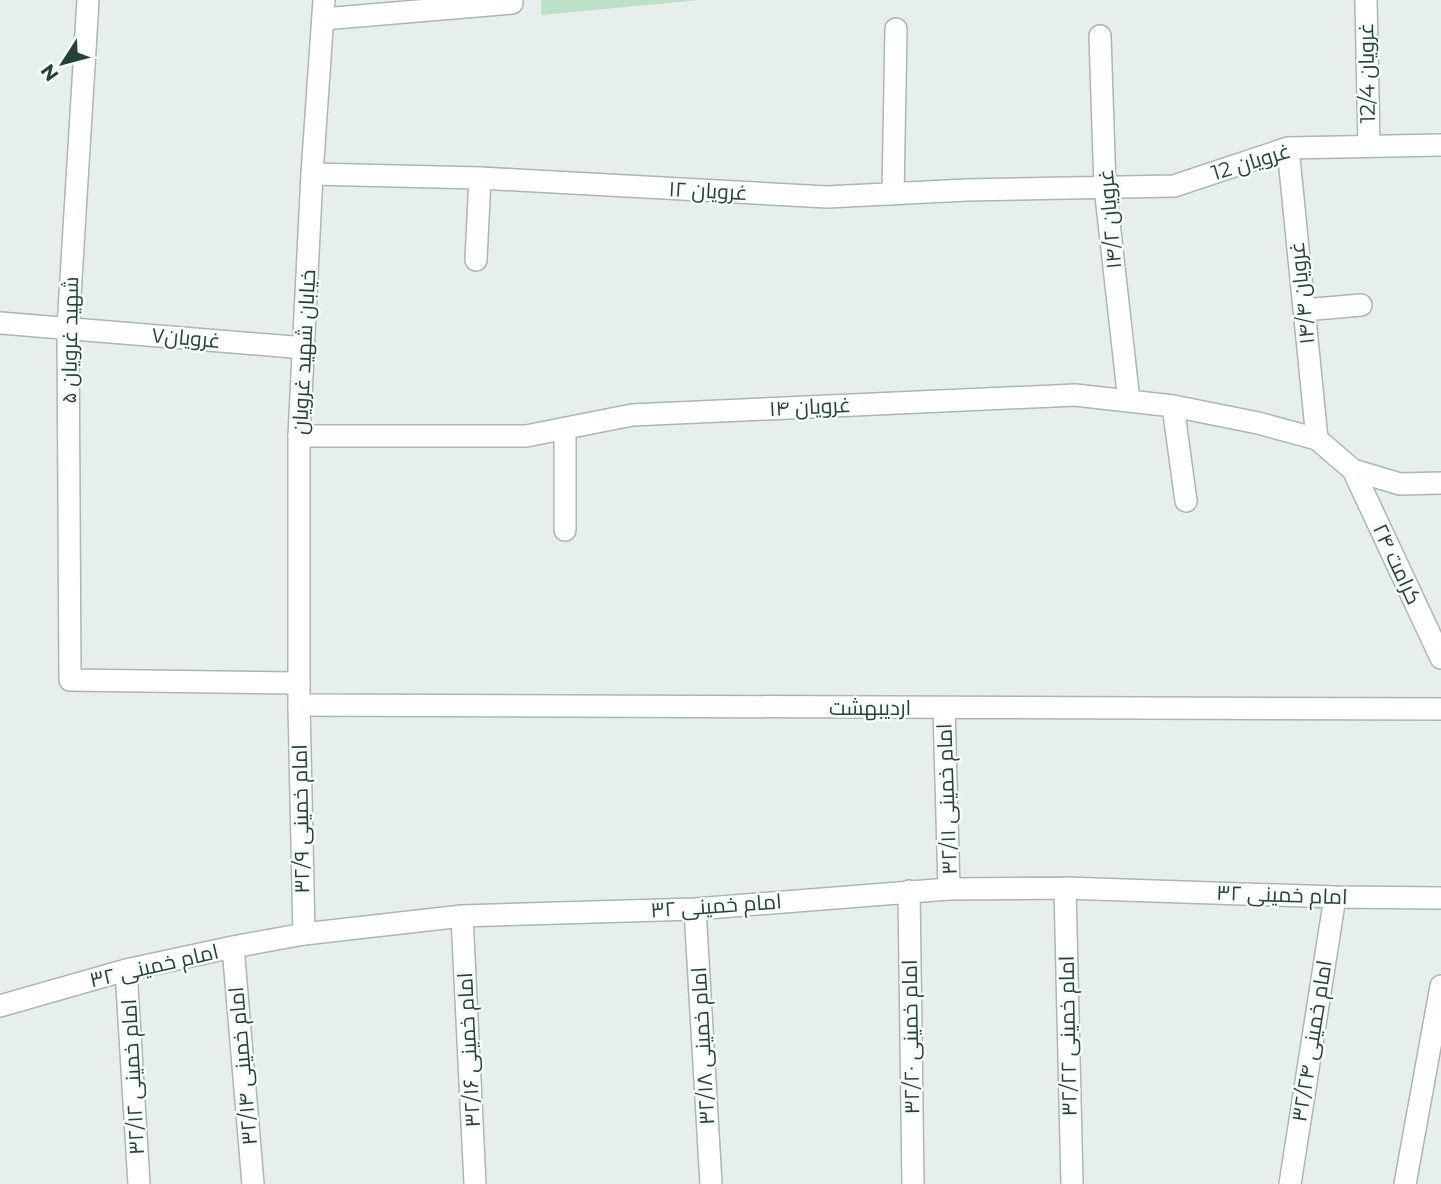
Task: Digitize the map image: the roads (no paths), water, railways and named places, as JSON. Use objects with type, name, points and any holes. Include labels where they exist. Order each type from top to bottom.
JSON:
[{"type":"street","name":"شهید غرویان ۵","points":[[88,0],[68,328],[70,680],[299,683]]},
{"type":"street","name":"غرویان 12/4","points":[[1366,0],[1368,146]]},
{"type":"street","points":[[323,10],[512,3]]},
{"type":"street","name":"خیابان شهید غرویان","points":[[299,705],[299,436],[323,10]]},
{"type":"street","points":[[893,194],[896,29]]},
{"type":"street","name":"غرویان ۱۴/۲","points":[[1100,36],[1105,187],[1129,401]]},
{"type":"street","name":"غرویان 12","points":[[1105,187],[1174,186],[1288,148],[1441,145]]},
{"type":"street","name":"غرویان ۱۴/۴","points":[[1288,148],[1317,439]]},
{"type":"street","name":"غرویان ۱۲","points":[[312,174],[480,178],[827,197],[1105,187]]},
{"type":"street","points":[[475,260],[480,178]]},
{"type":"street","points":[[1304,310],[1361,305]]},
{"type":"street","name":"غرویان۷","points":[[0,323],[305,348]]},
{"type":"street","name":"غرویان ۱۴","points":[[299,436],[526,436],[646,414],[1075,395],[1173,405],[1317,439]]},
{"type":"street","points":[[1173,405],[1186,501]]},
{"type":"street","points":[[565,428],[565,530]]},
{"type":"street","points":[[1317,439],[1353,470],[1400,484],[1441,483]]},
{"type":"street","name":"کرامت ۲۴","points":[[1353,470],[1434,630],[1441,659]]},
{"type":"street","name":"اردیبهشت","points":[[299,705],[1441,709]]},
{"type":"street","name":"امام خمینی ۳۲/۹","points":[[299,705],[304,934]]},
{"type":"street","name":"امام خمینی ۳۲/۱۱","points":[[944,708],[949,889]]},
{"type":"street","name":"امام خمینی ۳۲","points":[[0,1006],[126,970],[233,947],[304,934],[462,916],[695,909],[949,889],[1065,888],[1441,898]]},
{"type":"street","name":"امام خمینی ۳۲/۲۲","points":[[1065,888],[1072,1184]]},
{"type":"street","name":"امام خمینی ۳۲/۲۰","points":[[909,891],[913,1184]]},
{"type":"street","name":"امام خمینی ۳۲/۲۴","points":[[1290,1184],[1335,897]]},
{"type":"street","name":"امام خمینی ۳۲/۱۸","points":[[695,909],[711,1184]]},
{"type":"street","name":"امام خمینی ۳۲/۱۶","points":[[462,916],[475,1184]]},
{"type":"street","name":"امام خمینی ۳۲/۱۴","points":[[233,947],[253,1184]]},
{"type":"street","name":"امام خمینی ۳۲/۱۲","points":[[126,970],[139,1184]]},
{"type":"street","points":[[1405,1184],[1441,986]]}]
